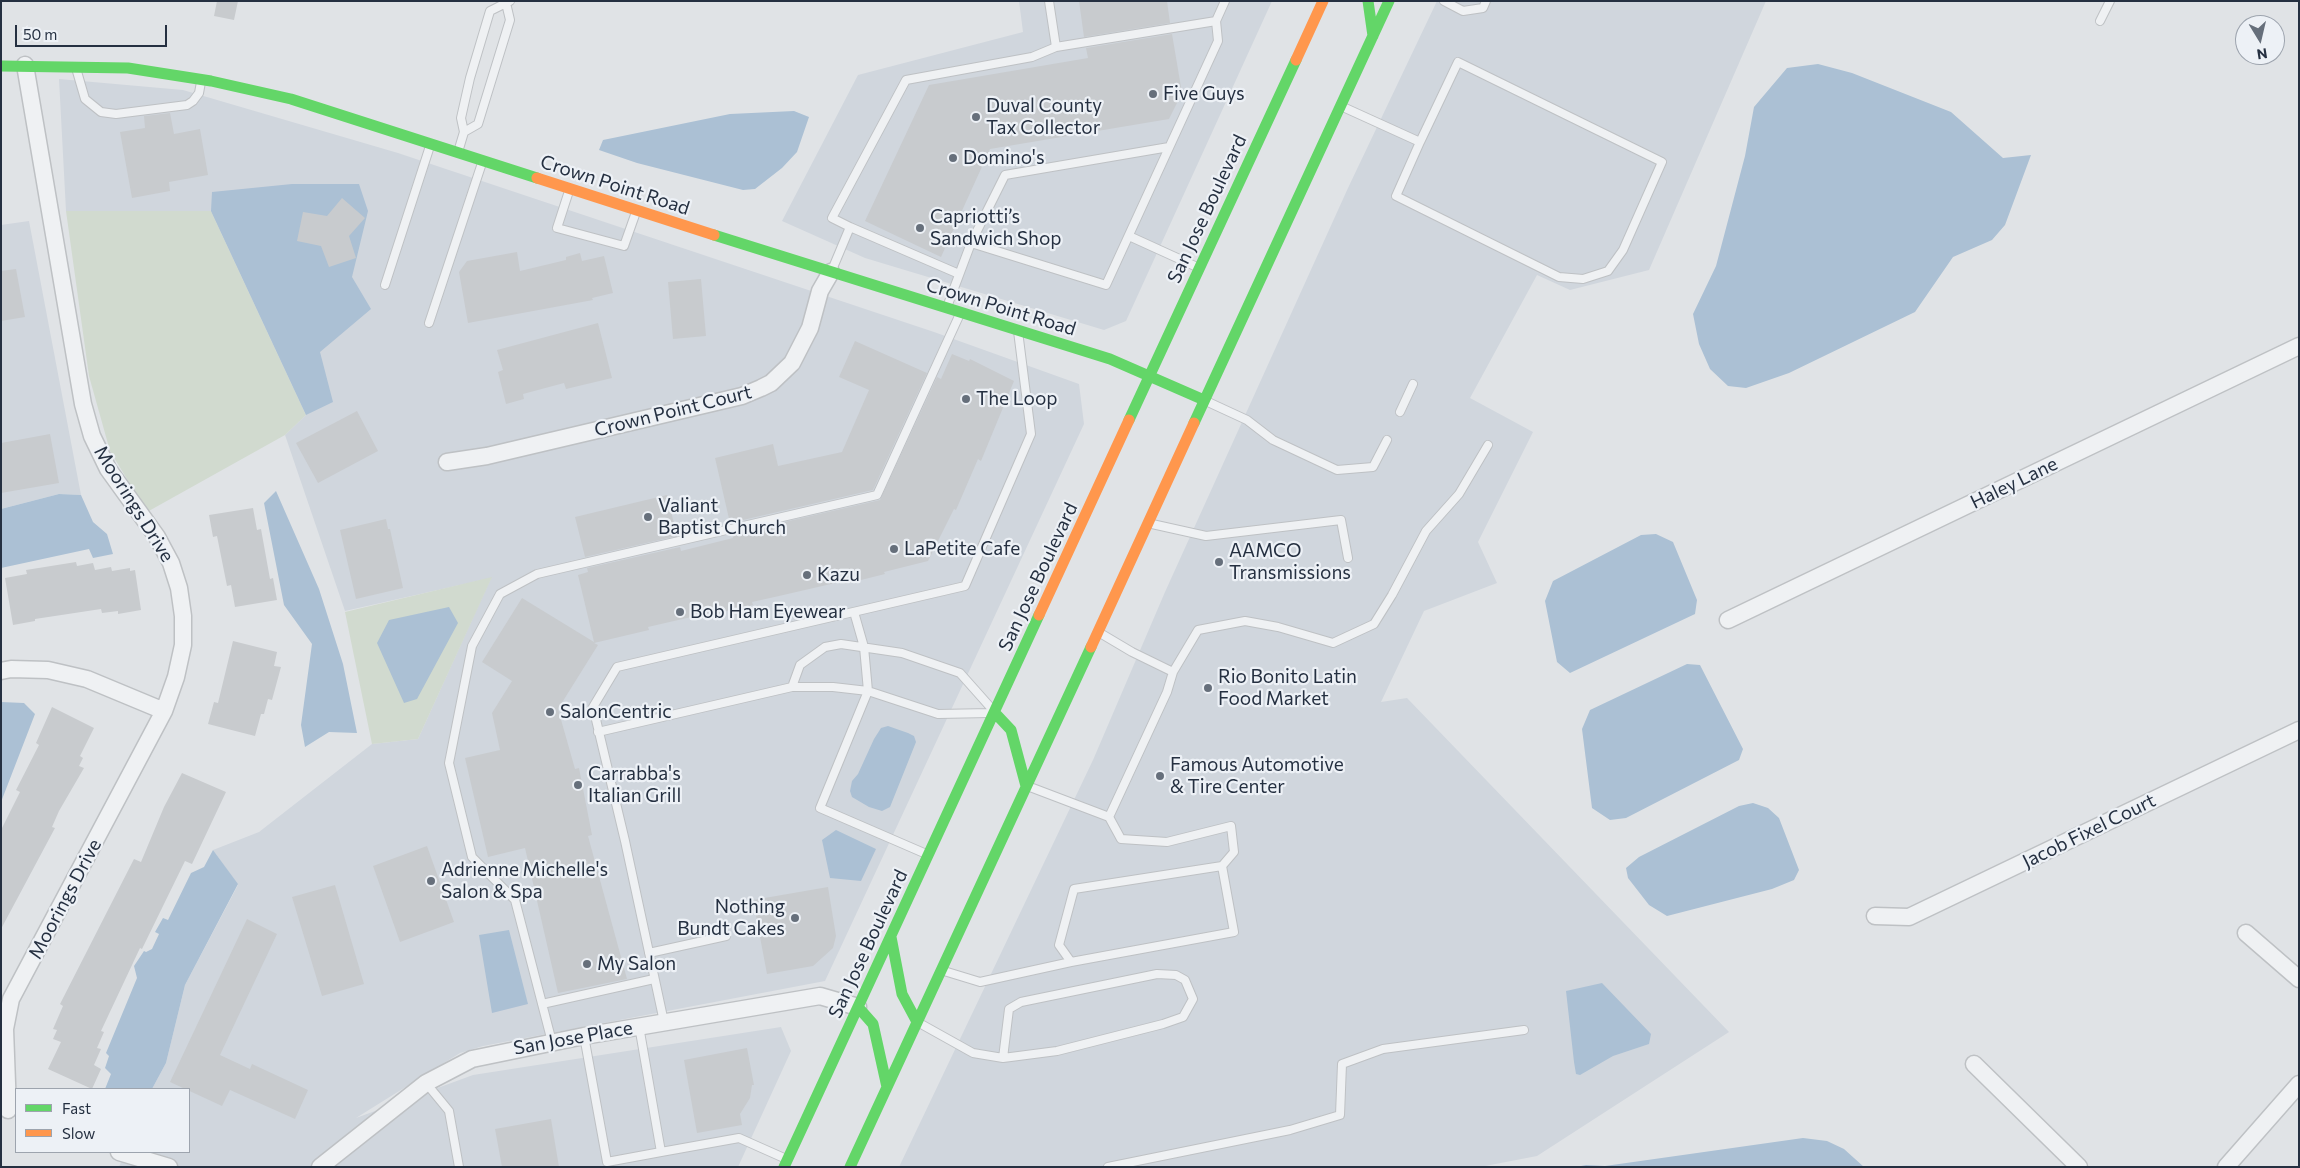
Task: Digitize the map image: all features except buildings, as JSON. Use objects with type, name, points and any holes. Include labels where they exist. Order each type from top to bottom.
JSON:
[{"type":"main road","name":"San Jose Boulevard","points":[[786,1163],[1323,1]]},
{"type":"main road","points":[[1368,1],[1373,36]]},
{"type":"main road","points":[[854,1165],[887,1087],[1389,1]]},
{"type":"main road","name":"Crown Point Road","points":[[1,66],[128,68],[202,79],[291,99],[946,309],[1018,329],[1110,359],[1204,400]]},
{"type":"main road","points":[[995,713],[1011,730],[1026,786]]},
{"type":"main road","points":[[891,937],[902,994],[917,1022]]},
{"type":"main road","points":[[858,1007],[874,1024],[887,1087]]},
{"type":"street","name":"Moorings Drive","points":[[9,1111],[6,1029],[11,1000],[164,711],[176,678],[183,645],[183,616],[179,588],[171,563],[158,537],[108,468],[90,428],[83,404],[25,65]]},
{"type":"street","name":"Crown Point Court","points":[[447,462],[487,456],[742,396],[762,388],[771,383],[792,363],[810,328],[820,291],[831,272]]},
{"type":"street","name":"Haley Lane","points":[[1728,620],[2299,346]]},
{"type":"street","points":[[1,671],[48,670],[87,679],[164,711]]},
{"type":"street","name":"Jacob Fixel Court","points":[[1875,916],[1909,917],[2299,730]]},
{"type":"street","points":[[2246,933],[2299,979]]},
{"type":"street","name":"San Jose Place","points":[[320,1167],[426,1083],[472,1059],[639,1026],[820,996],[858,1007]]},
{"type":"street","points":[[1974,1064],[2079,1167]]},
{"type":"street","points":[[2226,1167],[2299,1084]]},
{"type":"street","points":[[122,1153],[169,1167]]},
{"type":"lane","points":[[1049,1],[1056,47]]},
{"type":"lane","points":[[971,244],[1106,285],[1218,41],[1216,21],[1225,1]]},
{"type":"lane","points":[[1444,1],[1464,11],[1483,8],[1486,1]]},
{"type":"lane","points":[[2100,22],[2110,1]]},
{"type":"lane","points":[[458,153],[464,132],[461,118],[470,78],[490,11],[508,2],[510,20],[478,124],[464,132]]},
{"type":"lane","points":[[959,274],[832,218],[906,80],[1032,58],[1056,47],[1216,21]]},
{"type":"lane","points":[[1458,62],[1662,162],[1623,250],[1608,271],[1583,279],[1559,277],[1396,196],[1420,142],[1458,62]]},
{"type":"lane","points":[[75,66],[86,99],[101,112],[124,113],[186,105],[193,101],[199,93],[202,79]]},
{"type":"lane","points":[[1342,106],[1420,142]]},
{"type":"lane","points":[[385,284],[431,144]]},
{"type":"lane","points":[[946,309],[971,244],[1005,175],[1169,147]]},
{"type":"lane","points":[[429,323],[483,161]]},
{"type":"lane","points":[[569,189],[557,228],[624,246],[636,210]]},
{"type":"lane","points":[[831,272],[850,227]]},
{"type":"lane","points":[[1129,236],[1199,268]]},
{"type":"lane","points":[[552,1042],[515,900],[472,857],[449,763],[472,646],[500,594],[538,574],[877,495],[960,313]]},
{"type":"lane","points":[[664,1022],[593,707],[617,667],[965,586],[1031,434],[1018,329]]},
{"type":"lane","points":[[1400,412],[1414,384]]},
{"type":"lane","points":[[1204,400],[1247,420],[1273,440],[1337,470],[1373,468],[1387,440]]},
{"type":"lane","points":[[1109,817],[1167,692],[1173,672],[1198,630],[1245,621],[1278,626],[1333,643],[1374,624],[1392,595],[1426,531],[1459,494],[1488,446]]},
{"type":"lane","points":[[1148,523],[1206,536],[1341,520],[1348,558]]},
{"type":"lane","points":[[854,612],[864,648],[868,691],[820,808],[928,855]]},
{"type":"lane","points":[[1098,631],[1132,652],[1173,672]]},
{"type":"lane","points":[[792,688],[800,665],[825,647],[841,644],[902,653],[960,673],[995,713]]},
{"type":"lane","points":[[598,732],[792,688],[833,687],[868,691],[938,714],[995,713]]},
{"type":"lane","points":[[1026,786],[1109,817],[1121,839],[1167,842],[1231,826],[1234,852],[1222,866],[1074,889],[1059,946],[1071,962]]},
{"type":"lane","points":[[941,970],[980,982],[1071,962],[1234,932],[1222,866]]},
{"type":"lane","points":[[649,954],[726,936]]},
{"type":"lane","points":[[917,1022],[973,1053],[1003,1058],[1057,1050],[1163,1024],[1183,1017],[1193,999],[1185,980],[1176,975],[1158,974],[1021,1002],[1009,1009],[1003,1058]]},
{"type":"lane","points":[[542,1004],[654,978]]},
{"type":"lane","points":[[639,1026],[661,1152]]},
{"type":"lane","points":[[1108,1167],[1290,1130],[1340,1115],[1342,1064],[1383,1049],[1524,1030]]},
{"type":"lane","points":[[584,1036],[607,1162],[739,1138],[786,1163]]},
{"type":"lane","points":[[426,1083],[449,1111],[459,1167]]},
{"type":"shaded area","points":[[1019,1],[1272,1],[1126,321],[1104,330],[865,258],[782,221],[858,75],[1023,32]]},
{"type":"shaded area","points":[[1437,1],[1766,1],[1649,270],[1570,290],[1537,275],[1470,398],[1533,432],[1478,542],[1497,583],[1424,611],[1381,702],[1407,698],[1729,1032],[1537,1156],[1480,1167],[899,1167],[1093,760],[1165,592],[1348,188]]},
{"type":"shaded area","points":[[59,79],[183,90],[398,153],[934,332],[1079,384],[1084,424],[825,981],[483,1046],[460,1053],[356,1118],[473,1075],[781,1027],[791,1051],[738,1167],[119,1167],[125,1153],[190,1153],[190,1088],[153,1088],[166,1063],[185,985],[238,885],[213,850],[259,832],[372,744],[418,739],[491,578],[345,611],[285,435],[306,415],[211,212],[66,211]]},
{"type":"shaded area","points":[[66,211],[211,211],[306,415],[285,435],[147,512],[110,451],[89,376]]},
{"type":"shaded area","points":[[29,221],[81,495],[59,494],[1,509],[1,225]]},
{"type":"shaded area","points":[[492,577],[418,739],[372,744],[345,612]]},
{"type":"water","points":[[1818,64],[1852,73],[1951,112],[2003,158],[2031,155],[2005,225],[1992,240],[1953,257],[1915,312],[1789,373],[1746,388],[1728,386],[1710,369],[1699,344],[1693,314],[1716,266],[1745,156],[1754,107],[1787,68]]},
{"type":"water","points":[[794,111],[809,117],[797,152],[782,168],[755,189],[743,190],[637,163],[599,150],[603,140],[730,114]]},
{"type":"water","points":[[292,184],[359,184],[368,211],[352,277],[371,309],[320,352],[333,402],[306,415],[211,211],[212,192]]},
{"type":"water","points":[[276,491],[319,589],[343,664],[357,733],[329,732],[305,747],[301,725],[312,644],[284,605],[264,503]]},
{"type":"water","points":[[59,494],[81,495],[93,522],[107,534],[113,554],[93,558],[89,549],[1,568],[1,509]]},
{"type":"water","points":[[1656,534],[1673,542],[1697,600],[1695,614],[1570,673],[1557,662],[1545,601],[1553,581],[1641,535]]},
{"type":"water","points":[[449,607],[458,623],[417,699],[404,703],[377,643],[389,620]]},
{"type":"water","points":[[1687,664],[1700,665],[1743,749],[1739,760],[1626,818],[1610,820],[1592,808],[1582,729],[1590,710]]},
{"type":"water","points":[[1,702],[24,703],[35,714],[1,802]]},
{"type":"water","points":[[888,726],[914,736],[916,742],[890,807],[882,811],[869,807],[852,797],[850,791],[852,781],[858,774],[874,739],[881,728]]},
{"type":"water","points":[[1753,803],[1768,808],[1779,818],[1799,870],[1794,880],[1772,889],[1667,916],[1649,905],[1628,878],[1626,868],[1639,857],[1739,806]]},
{"type":"water","points":[[836,830],[876,849],[861,881],[830,878],[822,840]]},
{"type":"water","points":[[213,850],[238,884],[185,985],[166,1063],[153,1088],[105,1088],[111,1074],[105,1068],[109,1056],[106,1053],[137,978],[134,966],[144,951],[152,949],[159,934],[155,932],[163,918],[168,920],[191,873],[204,867]]},
{"type":"water","points":[[509,930],[528,1004],[492,1013],[479,935]]},
{"type":"water","points":[[1602,983],[1651,1034],[1649,1044],[1613,1056],[1580,1075],[1576,1074],[1566,991]]},
{"type":"water","points":[[1803,1138],[1827,1141],[1844,1149],[1864,1167],[1576,1167],[1586,1165],[1605,1166]]},
{"type":"traffic: fast","points":[[1368,1],[1373,36]]},
{"type":"traffic: fast","points":[[1194,423],[1389,1]]},
{"type":"traffic: fast","points":[[1129,420],[1296,60]]},
{"type":"traffic: fast","points":[[1,66],[128,68],[211,81],[291,99],[537,178]]},
{"type":"traffic: fast","points":[[714,235],[1110,359],[1204,400]]},
{"type":"traffic: fast","points":[[784,1167],[1039,615]]},
{"type":"traffic: fast","points":[[850,1167],[1091,647]]},
{"type":"traffic: fast","points":[[995,713],[1011,730],[1026,786]]},
{"type":"traffic: fast","points":[[891,937],[902,994],[917,1022]]},
{"type":"traffic: fast","points":[[858,1007],[873,1024],[887,1087]]},
{"type":"traffic: slow","points":[[1296,60],[1323,1]]},
{"type":"traffic: slow","points":[[537,178],[714,235]]},
{"type":"traffic: slow","points":[[1039,615],[1129,420]]},
{"type":"traffic: slow","points":[[1091,647],[1194,423]]},
{"type":"place","name":"Five Guys","points":[[1153,94]]},
{"type":"place","name":"Duval County Tax Collector","points":[[976,117]]},
{"type":"place","name":"Domino's","points":[[953,158]]},
{"type":"place","name":"Capriotti’s Sandwich Shop","points":[[920,228]]},
{"type":"place","name":"The Loop","points":[[966,399]]},
{"type":"place","name":"Valiant Baptist Church","points":[[648,517]]},
{"type":"place","name":"LaPetite Cafe","points":[[894,549]]},
{"type":"place","name":"AAMCO Transmissions","points":[[1219,562]]},
{"type":"place","name":"Kazu","points":[[807,575]]},
{"type":"place","name":"Bob Ham Eyewear","points":[[680,612]]},
{"type":"place","name":"Rio Bonito Latin Food Market","points":[[1208,688]]},
{"type":"place","name":"SalonCentric","points":[[550,712]]},
{"type":"place","name":"Famous Automotive & Tire Center","points":[[1160,776]]},
{"type":"place","name":"Carrabba's Italian Grill","points":[[578,785]]},
{"type":"place","name":"Adrienne Michelle's Salon & Spa","points":[[431,881]]},
{"type":"place","name":"Nothing Bundt Cakes","points":[[795,918]]},
{"type":"place","name":"My Salon","points":[[587,964]]}]
